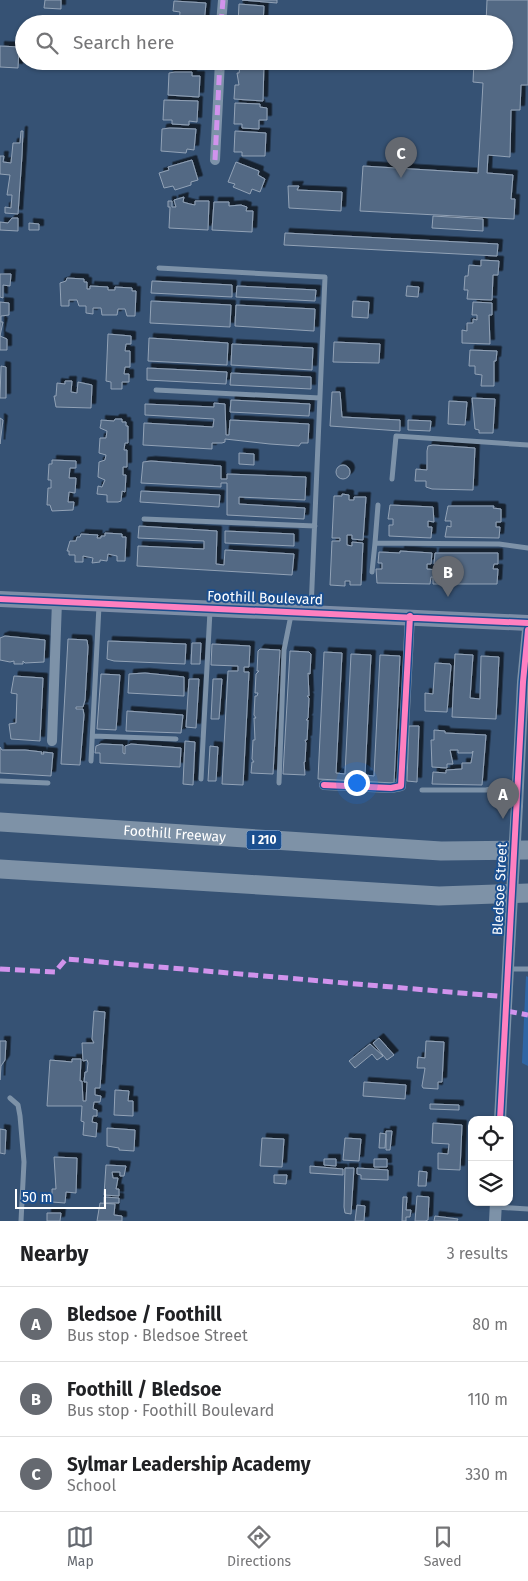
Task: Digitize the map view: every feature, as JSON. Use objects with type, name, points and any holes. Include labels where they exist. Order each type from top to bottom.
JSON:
[{"type":"highway","name":"Foothill Freeway","points":[[0,822],[441,851],[528,850]]},
{"type":"highway","points":[[0,869],[439,896],[528,893]]},
{"type":"main road","name":"Foothill Boulevard","points":[[0,599],[410,616],[528,623]]},
{"type":"street","points":[[222,15],[223,0]]},
{"type":"street","points":[[215,160],[220,70]]},
{"type":"street","points":[[52,740],[57,601]]},
{"type":"street","points":[[324,786],[400,786],[410,616]]},
{"type":"street","name":"Bledsoe Street","points":[[500,1116],[523,682],[528,630]]},
{"type":"street","points":[[494,1221],[495,1206]]},
{"type":"lane","points":[[159,268],[325,277],[311,612]]},
{"type":"lane","points":[[156,390],[320,398]]},
{"type":"lane","points":[[392,480],[396,436],[528,445]]},
{"type":"lane","points":[[372,572],[378,505]]},
{"type":"lane","points":[[144,519],[315,526]]},
{"type":"lane","points":[[375,544],[499,544],[528,548]]},
{"type":"lane","points":[[92,761],[99,603]]},
{"type":"lane","points":[[201,779],[210,608]]},
{"type":"lane","points":[[279,783],[284,650],[292,612]]},
{"type":"lane","points":[[93,736],[176,739]]},
{"type":"lane","points":[[0,781],[48,783]]},
{"type":"lane","points":[[422,790],[486,790],[518,783]]},
{"type":"lane","points":[[509,969],[528,969]]},
{"type":"lane","points":[[10,1098],[18,1105],[20,1116],[24,1162],[21,1221]]},
{"type":"lane","points":[[506,1206],[528,1208]]},
{"type":"shaded area","points":[[526,976],[528,977],[528,1066],[522,1063]]},
{"type":"building","points":[[45,0],[61,0],[61,9],[44,8]]},
{"type":"building","points":[[242,0],[277,0],[277,3]]},
{"type":"building","points":[[487,0],[528,0],[528,85],[521,85],[520,110],[511,110],[510,157],[488,155],[487,173],[513,175],[511,199],[515,199],[514,219],[360,211],[363,166],[478,173],[483,83],[473,82],[474,70],[513,70],[513,15],[486,15]]},
{"type":"building","points":[[174,1],[206,3],[205,15],[180,15],[180,12],[173,11]]},
{"type":"building","points":[[239,4],[264,6],[264,15],[238,15]]},
{"type":"building","points":[[0,46],[15,47],[15,68],[0,67]]},
{"type":"building","points":[[240,70],[264,70],[263,101],[234,99],[235,85],[239,85],[237,73],[239,73]]},
{"type":"building","points":[[192,72],[192,76],[200,76],[199,97],[168,95],[169,73]]},
{"type":"building","points":[[164,100],[198,101],[197,122],[189,121],[189,125],[172,124],[172,120],[163,120]]},
{"type":"building","points":[[235,103],[260,104],[260,107],[267,108],[267,120],[259,120],[259,129],[242,128],[242,124],[234,124]]},
{"type":"building","points":[[162,129],[196,129],[194,150],[187,149],[186,153],[161,151]]},
{"type":"building","points":[[21,131],[23,131],[18,214],[5,213],[5,207],[11,208],[12,195],[7,195],[10,175],[0,174],[0,156],[4,156],[3,162],[11,163],[13,143],[20,143]]},
{"type":"building","points":[[235,131],[266,133],[265,156],[242,156],[242,152],[234,152]]},
{"type":"building","points":[[192,160],[198,180],[191,182],[191,185],[175,190],[173,186],[164,188],[159,173],[169,170],[168,167]]},
{"type":"building","points":[[236,162],[259,171],[258,175],[265,179],[260,192],[252,189],[250,194],[233,187],[235,184],[228,182]]},
{"type":"building","points":[[288,186],[299,186],[297,190],[342,192],[341,211],[289,208]]},
{"type":"building","points":[[184,197],[183,202],[195,205],[195,201],[209,201],[208,230],[169,228],[170,207],[168,207],[168,201],[172,201],[172,207],[176,207],[174,200]]},
{"type":"building","points":[[214,202],[229,202],[229,206],[241,205],[247,207],[246,211],[253,211],[252,232],[212,230]]},
{"type":"building","points":[[433,216],[483,219],[483,231],[432,228]]},
{"type":"building","points":[[12,218],[18,218],[18,231],[0,230],[0,222],[8,223]]},
{"type":"building","points":[[29,223],[39,224],[39,230],[29,230]]},
{"type":"building","points":[[285,233],[498,244],[497,256],[284,245]]},
{"type":"building","points":[[481,260],[499,261],[498,275],[493,275],[492,300],[467,299],[468,290],[464,290],[465,276],[468,276],[469,265],[481,266]]},
{"type":"building","points":[[0,274],[11,274],[10,286],[3,285],[3,298],[0,297]]},
{"type":"building","points":[[67,278],[84,279],[84,282],[87,282],[87,289],[90,289],[90,286],[108,287],[108,290],[115,290],[115,287],[132,288],[132,291],[136,291],[135,316],[127,316],[125,309],[118,309],[117,315],[102,315],[101,308],[93,308],[93,314],[86,313],[86,306],[79,306],[77,300],[69,300],[69,306],[61,306],[60,283],[66,281]]},
{"type":"building","points":[[152,281],[232,285],[232,297],[151,293]]},
{"type":"building","points":[[237,286],[316,290],[315,301],[236,297]]},
{"type":"building","points":[[407,286],[419,287],[418,297],[406,296]]},
{"type":"building","points":[[151,301],[231,305],[230,327],[150,323]]},
{"type":"building","points":[[353,301],[369,302],[368,318],[352,317]]},
{"type":"building","points":[[0,302],[9,303],[9,315],[1,316],[1,322],[3,322],[0,336]]},
{"type":"building","points":[[473,302],[492,303],[492,315],[489,315],[490,344],[462,343],[462,330],[467,331],[467,323],[473,323],[473,319],[477,320],[477,315],[472,315]]},
{"type":"building","points":[[236,305],[315,309],[314,331],[235,326]]},
{"type":"building","points":[[108,334],[131,336],[131,344],[126,344],[125,351],[130,351],[130,367],[125,367],[124,374],[129,374],[129,382],[122,382],[122,389],[111,389],[111,382],[106,381]]},
{"type":"building","points":[[0,336],[7,339],[7,350],[0,350]]},
{"type":"building","points":[[149,338],[228,343],[227,365],[148,361]]},
{"type":"building","points":[[334,342],[380,344],[379,363],[333,362]]},
{"type":"building","points":[[232,344],[313,348],[312,370],[231,365]]},
{"type":"building","points":[[470,350],[497,351],[496,361],[494,361],[494,386],[481,386],[482,375],[475,374],[475,366],[469,366]]},
{"type":"building","points":[[1,366],[6,367],[6,398],[0,398]]},
{"type":"building","points":[[147,368],[227,372],[226,384],[147,380]]},
{"type":"building","points":[[231,373],[311,377],[311,389],[230,385]]},
{"type":"building","points":[[65,381],[72,381],[71,392],[77,393],[78,382],[92,385],[91,408],[56,407],[54,396],[56,396],[57,383],[65,384]]},
{"type":"building","points":[[332,392],[340,392],[342,417],[400,420],[400,431],[330,426]]},
{"type":"building","points":[[472,398],[495,399],[493,433],[479,433],[479,430],[475,429]]},
{"type":"building","points":[[231,400],[310,404],[309,416],[230,412]]},
{"type":"building","points":[[449,401],[467,402],[465,425],[448,424]]},
{"type":"building","points":[[214,403],[225,404],[226,435],[229,435],[230,420],[309,424],[308,443],[301,443],[299,446],[225,439],[225,442],[222,443],[212,443],[212,449],[143,445],[144,423],[213,427],[214,419],[145,415],[145,404],[214,407]]},
{"type":"building","points":[[0,418],[3,420],[0,444]]},
{"type":"building","points":[[115,419],[122,419],[122,422],[126,422],[126,426],[128,426],[128,443],[125,443],[124,450],[127,450],[127,467],[123,467],[123,475],[126,475],[125,492],[122,491],[121,501],[107,502],[107,495],[97,494],[98,486],[102,487],[105,480],[98,477],[99,462],[105,460],[106,455],[99,453],[100,438],[106,438],[107,431],[100,428],[101,420],[114,421]]},
{"type":"building","points":[[408,420],[431,421],[430,431],[408,430]]},
{"type":"building","points":[[428,446],[475,448],[473,490],[432,489],[426,487],[426,481],[415,481],[416,469],[427,470]]},
{"type":"building","points":[[239,453],[254,454],[254,465],[239,464]]},
{"type":"building","points":[[52,460],[76,461],[76,468],[70,468],[69,478],[76,478],[75,493],[69,492],[68,502],[74,502],[73,510],[52,511],[50,505],[47,505],[48,488],[51,488],[51,480],[48,480],[49,464],[52,464]]},
{"type":"building","points":[[143,462],[221,466],[221,479],[227,479],[227,474],[306,477],[305,500],[239,497],[239,504],[305,508],[304,519],[227,515],[227,483],[221,483],[221,487],[141,483]]},
{"type":"building","points":[[343,465],[348,467],[350,472],[348,477],[343,479],[338,477],[336,472],[338,467]]},
{"type":"building","points":[[141,491],[220,495],[219,507],[140,502]]},
{"type":"building","points":[[342,494],[349,495],[349,500],[354,500],[354,497],[366,497],[363,540],[352,539],[352,535],[347,535],[347,545],[352,546],[352,542],[363,543],[361,585],[350,585],[350,581],[345,581],[345,586],[330,585],[332,541],[340,541],[340,538],[332,538],[334,496],[342,496]]},
{"type":"building","points":[[390,505],[433,507],[434,522],[428,521],[428,527],[432,527],[431,538],[389,536],[389,525],[393,525],[393,519],[388,519]]},
{"type":"building","points":[[448,506],[494,506],[493,508],[501,509],[501,522],[496,522],[496,527],[500,527],[499,538],[445,537],[447,526],[451,527],[451,521],[445,521]]},
{"type":"building","points":[[139,526],[217,531],[216,564],[224,565],[225,550],[294,554],[292,575],[137,566],[138,546],[204,549],[204,541],[138,538]]},
{"type":"building","points":[[225,531],[294,534],[294,546],[225,543]]},
{"type":"building","points":[[105,533],[122,534],[122,537],[126,537],[125,561],[117,561],[117,556],[108,554],[107,561],[100,560],[100,562],[92,563],[93,558],[83,556],[83,562],[75,562],[75,555],[69,555],[69,551],[67,551],[70,541],[76,541],[77,537],[80,537],[81,534],[98,535],[97,538],[101,538],[101,536],[105,536]]},
{"type":"building","points":[[400,551],[432,553],[431,564],[427,564],[427,569],[437,570],[438,564],[434,564],[435,553],[498,553],[498,564],[494,564],[493,569],[498,569],[497,584],[433,584],[433,577],[431,577],[430,584],[377,583],[376,569],[382,569],[382,563],[378,563],[379,552],[400,553]]},
{"type":"building","points":[[5,636],[45,640],[44,662],[25,663],[23,661],[23,664],[14,664],[14,661],[0,660],[0,638]]},
{"type":"building","points":[[68,639],[87,640],[88,647],[85,700],[83,707],[76,707],[76,709],[83,709],[84,715],[80,765],[61,764]]},
{"type":"building","points":[[108,641],[186,644],[185,664],[114,661],[107,659]]},
{"type":"building","points":[[192,643],[201,643],[200,664],[191,664]]},
{"type":"building","points":[[212,644],[250,646],[249,667],[244,667],[244,672],[249,672],[243,785],[222,784],[228,671],[238,671],[238,666],[211,665]]},
{"type":"building","points":[[260,649],[280,650],[273,774],[251,773],[252,762],[254,762],[252,759],[253,740],[255,740],[255,696],[258,693],[255,693],[256,674],[259,671],[257,671],[258,651]]},
{"type":"building","points":[[290,651],[309,652],[311,654],[310,674],[308,673],[309,696],[307,696],[309,698],[308,718],[306,720],[308,720],[307,740],[305,740],[305,775],[283,774]]},
{"type":"building","points":[[324,652],[342,653],[336,773],[345,774],[351,654],[371,655],[365,775],[374,776],[380,655],[400,656],[394,783],[318,779]]},
{"type":"building","points":[[455,654],[473,655],[470,698],[480,699],[481,656],[499,657],[496,719],[452,717]]},
{"type":"building","points":[[435,663],[450,664],[451,666],[447,712],[425,711],[425,693],[433,694]]},
{"type":"building","points":[[145,673],[184,677],[184,696],[128,693],[129,674]]},
{"type":"building","points":[[101,674],[120,675],[116,730],[97,729]]},
{"type":"building","points":[[14,676],[43,678],[40,741],[11,739],[9,724],[16,723],[17,694],[11,693]]},
{"type":"building","points":[[189,679],[199,679],[196,728],[186,727]]},
{"type":"building","points":[[213,679],[222,679],[219,719],[211,719]]},
{"type":"building","points":[[127,711],[183,715],[181,733],[126,731]]},
{"type":"building","points":[[409,726],[419,726],[417,782],[407,781]]},
{"type":"building","points":[[434,730],[445,731],[445,733],[486,735],[482,785],[432,784],[433,772],[446,773],[446,770],[462,769],[462,763],[471,763],[473,751],[472,753],[458,753],[458,750],[450,750],[453,764],[447,764],[447,768],[432,767],[431,740],[434,740]]},
{"type":"building","points":[[185,741],[195,742],[193,785],[183,784]]},
{"type":"building","points":[[101,744],[123,745],[123,753],[125,754],[125,746],[131,744],[181,748],[180,767],[100,763],[100,753],[95,753],[96,746]]},
{"type":"building","points":[[210,746],[218,747],[216,781],[208,781]]},
{"type":"building","points":[[0,747],[2,750],[25,750],[42,752],[41,754],[44,754],[43,752],[53,753],[51,776],[0,773]]},
{"type":"building","points":[[94,1011],[105,1012],[100,1088],[95,1088],[95,1095],[101,1096],[100,1102],[94,1102],[93,1109],[97,1110],[97,1116],[93,1116],[92,1122],[97,1123],[96,1137],[83,1135],[84,1122],[81,1121],[82,1106],[47,1106],[50,1060],[72,1062],[72,1059],[81,1059],[80,1081],[82,1081],[83,1101],[86,1101],[87,1082],[84,1082],[88,1063],[87,1060],[83,1061],[82,1043],[94,1043],[92,1039]]},
{"type":"building","points":[[379,1038],[394,1055],[387,1060],[373,1043]]},
{"type":"building","points":[[0,1041],[6,1041],[5,1060],[1,1066],[0,1080]]},
{"type":"building","points":[[426,1041],[444,1042],[442,1082],[438,1082],[438,1089],[423,1088],[425,1068],[417,1068],[418,1057],[425,1058]]},
{"type":"building","points":[[370,1044],[383,1056],[377,1060],[372,1054],[355,1068],[349,1061]]},
{"type":"building","points":[[364,1082],[406,1085],[405,1099],[363,1096]]},
{"type":"building","points":[[115,1090],[129,1091],[128,1101],[133,1101],[133,1116],[114,1115]]},
{"type":"building","points":[[430,1104],[459,1105],[459,1110],[430,1109]]},
{"type":"building","points":[[433,1123],[462,1125],[460,1170],[438,1169],[438,1153],[448,1154],[449,1144],[432,1143]]},
{"type":"building","points":[[107,1128],[135,1130],[134,1151],[119,1150],[119,1148],[107,1146]]},
{"type":"building","points":[[0,1129],[6,1130],[5,1154],[0,1153]]},
{"type":"building","points":[[386,1131],[392,1131],[390,1150],[386,1150]]},
{"type":"building","points":[[380,1133],[386,1134],[385,1148],[379,1148]]},
{"type":"building","points":[[262,1138],[284,1139],[282,1167],[260,1166]]},
{"type":"building","points":[[345,1138],[361,1139],[359,1161],[343,1160]]},
{"type":"building","points":[[54,1157],[77,1158],[76,1193],[66,1192],[65,1203],[52,1202],[52,1189],[56,1189]]},
{"type":"building","points":[[324,1159],[336,1159],[336,1166],[324,1165]]},
{"type":"building","points":[[374,1159],[387,1159],[387,1167],[374,1167]]},
{"type":"building","points":[[106,1165],[126,1166],[124,1176],[120,1176],[120,1172],[112,1172],[113,1178],[118,1178],[116,1189],[119,1189],[119,1196],[104,1195]]},
{"type":"building","points":[[310,1166],[343,1169],[343,1175],[310,1173]]},
{"type":"building","points":[[345,1168],[354,1168],[351,1214],[345,1213],[344,1207]]},
{"type":"building","points":[[357,1168],[388,1170],[388,1180],[361,1179],[361,1175],[357,1174]]},
{"type":"building","points":[[419,1171],[427,1172],[426,1186],[418,1186]]},
{"type":"building","points":[[274,1175],[287,1175],[286,1184],[274,1183]]},
{"type":"building","points":[[417,1196],[429,1197],[428,1220],[415,1221]]},
{"type":"building","points":[[104,1197],[119,1198],[119,1203],[104,1203]]},
{"type":"building","points":[[403,1197],[407,1197],[406,1210],[411,1210],[410,1217],[406,1217],[406,1221],[402,1221]]},
{"type":"building","points":[[100,1203],[115,1204],[114,1215],[122,1216],[122,1221],[97,1221]]},
{"type":"building","points":[[357,1205],[365,1206],[364,1221],[355,1221]]},
{"type":"building","points":[[47,1213],[61,1213],[60,1221],[47,1221]]},
{"type":"building","points":[[435,1216],[458,1219],[457,1221],[434,1221]]},
{"type":"marked path","points":[[222,15],[223,0]]},
{"type":"marked path","points":[[215,160],[220,70]]},
{"type":"marked path","points":[[0,969],[55,972],[66,959],[508,997]]},
{"type":"marked path","points":[[507,1011],[528,1015]]},
{"type":"cycle path","points":[[0,599],[528,623]]},
{"type":"cycle path","points":[[324,785],[391,788],[401,786],[410,616]]},
{"type":"cycle path","points":[[500,1116],[523,682],[528,630]]},
{"type":"place","name":"Sylmar Leadership Academy","points":[[401,178]]},
{"type":"place","name":"Foothill / Bledsoe","points":[[448,597]]},
{"type":"place","name":"Bledsoe / Foothill","points":[[503,819]]}]
